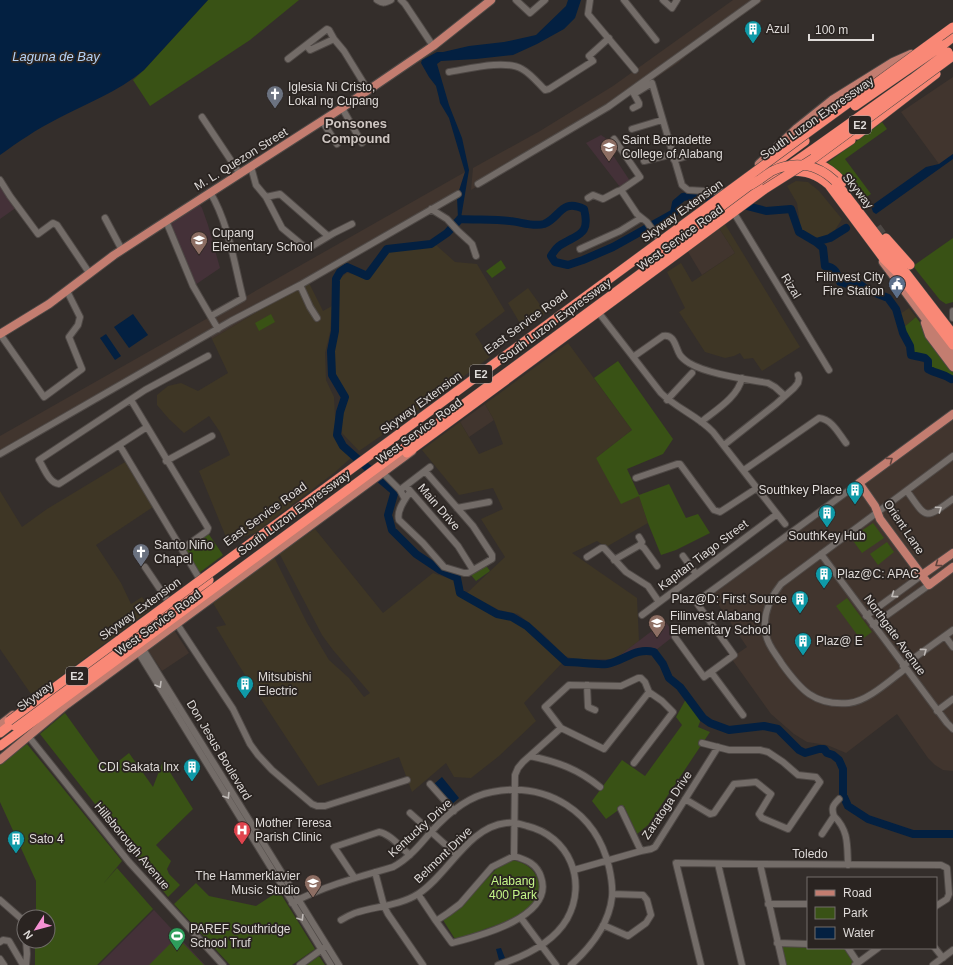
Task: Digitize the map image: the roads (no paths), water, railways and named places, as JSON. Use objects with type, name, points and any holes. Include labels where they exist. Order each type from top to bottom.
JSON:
[{"type":"highway","points":[[768,168],[800,135],[896,67],[953,22]]},
{"type":"highway","name":"Skyway Extension","points":[[0,726],[953,27]]},
{"type":"highway","points":[[953,32],[944,38],[941,44],[942,49],[946,52],[953,50]]},
{"type":"highway","name":"South Luzon Expressway","points":[[0,732],[362,462],[717,205],[725,194],[768,168],[953,37]]},
{"type":"highway","points":[[772,177],[816,162],[854,138],[943,69],[953,50]]},
{"type":"highway","name":"South Luzon Expressway","points":[[0,746],[376,474],[735,210],[743,198],[953,50]]},
{"type":"highway","points":[[911,54],[918,66],[926,69],[943,69]]},
{"type":"highway","name":"E2","points":[[0,752],[765,189],[814,158],[953,56]]},
{"type":"highway","points":[[816,162],[824,166],[842,181],[880,231],[904,271]]},
{"type":"highway","name":"Skyway","points":[[0,737],[749,186],[772,172],[790,166],[804,164],[817,168],[828,174],[835,181],[889,255]]},
{"type":"highway","name":"Skyway","points":[[0,742],[773,174],[785,170],[804,168],[812,170],[832,183],[889,255],[904,271],[940,323],[953,345]]},
{"type":"highway","points":[[790,171],[812,173],[829,185],[884,259],[904,271]]},
{"type":"highway","points":[[940,323],[940,336],[953,354]]},
{"type":"highway","name":"E2","points":[[940,323],[953,327]]},
{"type":"highway","name":"Skyway","points":[[940,323],[953,334]]},
{"type":"main road","name":"M. L. Quezon Street","points":[[0,334],[49,304],[122,250],[342,108],[433,46],[491,0]]},
{"type":"main road","name":"East Service Road","points":[[0,726],[168,600],[362,462],[706,204],[725,194],[764,160],[797,128],[832,100],[893,62],[911,54]]},
{"type":"main road","name":"West Service Road","points":[[0,760],[66,705],[177,624],[376,474],[599,313],[735,210],[754,199],[773,185],[796,175],[810,176],[821,182],[842,207],[924,318],[953,354]]},
{"type":"main road","points":[[924,318],[929,335],[953,368]]},
{"type":"main road","points":[[859,483],[953,414]]},
{"type":"main road","name":"Orient Lane","points":[[859,483],[875,506],[880,519],[929,584]]},
{"type":"main road","points":[[922,575],[953,553]]},
{"type":"main road","points":[[929,584],[953,567]]},
{"type":"street","points":[[377,0],[382,3],[386,3],[391,0]]},
{"type":"street","points":[[516,0],[530,13],[544,0]]},
{"type":"street","points":[[590,0],[588,14],[635,70]]},
{"type":"street","points":[[624,0],[656,40]]},
{"type":"street","points":[[663,0],[672,8],[677,0]]},
{"type":"street","points":[[478,184],[608,107],[757,0]]},
{"type":"street","points":[[405,1],[433,46]]},
{"type":"street","points":[[288,59],[329,29],[368,90]]},
{"type":"street","points":[[449,72],[498,65],[514,66],[526,71],[545,90],[549,89],[592,61],[589,56],[609,38]]},
{"type":"street","points":[[306,45],[310,50],[334,39]]},
{"type":"street","points":[[633,108],[639,105],[634,94],[652,82],[682,185],[688,190],[725,194]]},
{"type":"street","points":[[342,108],[362,143]]},
{"type":"street","points":[[202,117],[240,174]]},
{"type":"street","points":[[632,129],[662,120]]},
{"type":"street","points":[[322,121],[337,144]]},
{"type":"street","points":[[588,198],[593,195],[603,199],[618,190],[622,190],[640,177],[614,139]]},
{"type":"street","points":[[644,161],[697,153]]},
{"type":"street","points":[[251,167],[256,185],[266,197],[282,228],[306,248],[309,248],[328,236],[352,224]]},
{"type":"street","points":[[0,180],[38,234],[53,223],[57,225],[90,274]]},
{"type":"street","points":[[622,190],[637,214],[659,239]]},
{"type":"street","points":[[210,192],[218,204],[226,228],[243,298],[211,316]]},
{"type":"street","points":[[266,197],[280,194],[328,236]]},
{"type":"street","points":[[0,454],[458,194]]},
{"type":"street","points":[[431,209],[441,214],[471,243],[476,256]]},
{"type":"street","name":"Rizal","points":[[735,210],[829,370]]},
{"type":"street","points":[[105,218],[122,250]]},
{"type":"street","points":[[580,249],[620,231],[641,218]]},
{"type":"street","points":[[166,221],[193,286],[218,329]]},
{"type":"street","points":[[300,285],[317,318]]},
{"type":"street","points":[[0,334],[44,397],[82,369],[69,337],[78,325],[80,317],[67,291]]},
{"type":"street","points":[[953,311],[953,318]]},
{"type":"street","points":[[599,313],[667,400],[708,427],[744,470],[785,524]]},
{"type":"street","points":[[633,357],[663,336],[668,335],[674,342],[679,354],[690,364],[702,369],[768,383],[785,396]]},
{"type":"street","points":[[147,427],[120,446],[59,484],[56,484],[51,480],[39,460],[145,390],[208,356]]},
{"type":"street","points":[[667,400],[692,373]]},
{"type":"street","points":[[724,445],[785,396],[798,383],[798,375]]},
{"type":"street","points":[[701,422],[733,395],[740,386],[742,378]]},
{"type":"street","points":[[130,400],[208,528],[182,549]]},
{"type":"street","points":[[744,470],[819,418],[824,418],[830,422],[846,443]]},
{"type":"street","points":[[166,461],[212,436]]},
{"type":"street","points":[[120,446],[199,578]]},
{"type":"street","points":[[953,456],[781,584],[772,597],[766,615],[766,634],[769,645],[806,693],[820,700],[849,703],[868,696],[953,630]]},
{"type":"street","points":[[636,478],[680,464],[709,504],[718,512],[757,488]]},
{"type":"street","points":[[406,486],[427,469],[473,526],[492,555],[492,559],[473,570],[464,573],[444,567],[423,543],[399,520],[398,516],[405,499],[410,492]]},
{"type":"street","name":"Main Drive","points":[[376,474],[400,490],[406,486],[458,546],[473,570]]},
{"type":"street","points":[[675,637],[704,677],[734,654],[696,602],[859,483]]},
{"type":"street","points":[[400,490],[405,499]]},
{"type":"street","points":[[907,491],[922,512],[927,514],[935,513],[953,499]]},
{"type":"street","points":[[457,508],[489,502]]},
{"type":"street","name":"Kapitan Tiago Street","points":[[642,614],[778,514]]},
{"type":"street","points":[[639,537],[642,542],[640,545]]},
{"type":"street","points":[[614,560],[640,545]]},
{"type":"street","points":[[640,545],[644,548],[657,566]]},
{"type":"street","points":[[587,557],[603,547],[626,572],[648,586],[659,602]]},
{"type":"street","name":"Northgate Avenue","points":[[821,554],[937,711],[953,729]]},
{"type":"street","points":[[683,556],[696,574]]},
{"type":"street","points":[[145,567],[168,600]]},
{"type":"street","points":[[866,616],[922,575]]},
{"type":"street","points":[[873,625],[929,584]]},
{"type":"street","points":[[177,624],[233,709],[250,744],[258,755],[272,770],[312,804],[317,806],[325,806],[407,780]]},
{"type":"street","points":[[945,636],[953,647]]},
{"type":"street","name":"Don Jesus Boulevard","points":[[140,650],[339,965]]},
{"type":"street","points":[[711,672],[743,715]]},
{"type":"street","points":[[634,762],[673,712],[662,701],[649,692],[645,682],[641,678],[621,686],[569,685],[545,708],[561,728],[604,749],[649,692]]},
{"type":"street","points":[[587,685],[588,707],[595,710]]},
{"type":"street","points":[[937,711],[953,699]]},
{"type":"street","points":[[514,856],[515,775],[518,768],[561,728]]},
{"type":"street","name":"Don Jesus Boulevard","points":[[190,730],[292,903],[331,965]]},
{"type":"street","name":"Hillsborough Avenue","points":[[29,737],[129,862],[223,965]]},
{"type":"street","points":[[685,799],[710,814],[714,813],[734,784],[756,782],[771,794],[759,814],[762,818],[788,829],[820,782],[816,777],[798,775],[768,752],[760,750],[729,750],[702,743]]},
{"type":"street","name":"Zaratoga Drive","points":[[574,870],[655,847],[718,747]]},
{"type":"street","points":[[530,756],[566,766],[578,772],[600,787]]},
{"type":"street","points":[[430,784],[454,811]]},
{"type":"street","name":"Kentucky Drive","points":[[292,903],[322,888],[354,877],[393,867],[400,863],[454,811],[471,800],[490,792],[515,790],[536,792],[560,800],[574,809],[587,822],[599,839],[607,860],[610,874],[612,894],[610,910],[604,925],[587,950],[571,965]]},
{"type":"street","points":[[839,799],[832,806],[832,810],[834,816],[841,823],[846,834],[848,865]]},
{"type":"street","points":[[621,809],[641,850]]},
{"type":"street","points":[[410,813],[457,854]]},
{"type":"street","points":[[822,834],[834,816]]},
{"type":"street","name":"Belmont Drive","points":[[341,920],[354,913],[403,901],[418,894],[432,883],[457,854],[480,834],[493,827],[506,823],[539,829],[552,837],[570,858],[574,870],[576,886],[574,902],[566,920],[541,945],[517,959],[498,965]]},
{"type":"street","points":[[354,877],[334,847],[379,832],[388,836],[410,855]]},
{"type":"street","points":[[418,894],[436,921],[452,943],[499,929],[521,918],[538,902],[542,893],[543,882],[539,870],[532,863],[514,856],[492,867],[460,904],[436,921]]},
{"type":"street","name":"Toledo","points":[[701,965],[676,863],[848,865],[941,864],[947,868],[949,894],[947,899],[937,905]]},
{"type":"street","points":[[718,864],[742,965]]},
{"type":"street","points":[[760,864],[783,965]]},
{"type":"street","points":[[375,872],[384,906],[388,914],[423,965]]},
{"type":"street","points":[[604,925],[628,936],[646,923],[651,915],[647,900],[643,895],[612,894]]},
{"type":"street","points":[[0,900],[16,914]]},
{"type":"street","points":[[768,904],[807,904]]},
{"type":"street","points":[[521,918],[556,965]]},
{"type":"street","points":[[310,933],[317,929]]},
{"type":"street","points":[[0,942],[3,940],[9,941],[24,965]]},
{"type":"street","points":[[777,943],[807,944]]},
{"type":"street","points":[[300,965],[327,946]]},
{"type":"street","points":[[24,965],[27,949]]},
{"type":"street","points":[[848,949],[856,964],[877,949]]},
{"type":"street","points":[[936,949],[943,958]]},
{"type":"street","points":[[933,965],[953,950]]},
{"type":"street","points":[[18,955],[27,954]]},
{"type":"street","points":[[0,959],[4,965]]},
{"type":"water","name":"Laguna de Bay","points":[[0,0],[208,0],[144,70],[134,78],[102,97],[42,127],[0,155]]},
{"type":"water","points":[[568,0],[581,0],[575,18],[564,29],[537,44],[513,55],[441,61],[437,64],[449,105],[462,138],[469,170],[461,218],[458,218],[457,197],[465,172],[449,118],[440,103],[436,86],[421,63],[422,60],[437,52],[469,46],[504,42],[536,35],[566,6]]},
{"type":"water","points":[[953,154],[953,159],[876,214],[873,212],[871,206],[926,167],[939,164]]},
{"type":"water","points":[[133,314],[148,335],[129,348],[114,327]]},
{"type":"water","points":[[106,334],[121,356],[115,360],[100,338]]},
{"type":"water","points":[[442,777],[459,798],[451,805],[434,784]]},
{"type":"water","points":[[501,948],[505,958],[499,960],[496,949]]},
{"type":"waterway","points":[[460,219],[504,220],[531,225],[540,225],[554,218],[565,207],[576,206],[584,209],[586,218],[584,229],[577,236],[559,246],[551,256],[555,262],[568,265],[613,247],[674,213],[676,203],[683,197],[694,195],[722,200]]},
{"type":"waterway","points":[[739,204],[766,211],[791,209],[799,232],[823,248],[825,266],[835,271],[840,282],[847,284],[852,279],[868,290],[888,298],[896,309],[903,333],[910,346],[911,355],[925,358],[928,361],[928,369],[951,379]]},
{"type":"waterway","points":[[460,219],[447,233],[431,244],[387,249],[367,276],[347,267],[340,272],[336,279],[335,331],[331,351],[332,375],[345,397],[340,412],[337,435],[343,446],[394,491],[388,515],[392,530],[416,554],[440,570],[457,578],[460,593],[497,614],[512,617],[527,626],[566,662],[607,664],[641,651],[654,652],[663,664],[669,678],[680,687],[703,718],[710,723],[729,730],[764,726],[778,729],[799,750],[805,753],[824,749],[827,753],[833,755],[839,760],[843,769],[843,795],[848,806],[868,819],[913,834],[953,834]]},
{"type":"waterway","points":[[816,242],[830,238],[846,228]]},
{"type":"tunnel","points":[[877,227],[882,234]]},
{"type":"place","name":"Azul","points":[[753,44]]},
{"type":"place","name":"Iglesia Ni Cristo, Lokal ng Cupang","points":[[275,109]]},
{"type":"place","name":"Saint Bernadette College of Alabang","points":[[609,162]]},
{"type":"place","name":"Cupang Elementary School","points":[[199,255]]},
{"type":"place","name":"Filinvest City Fire Station","points":[[897,299]]},
{"type":"place","name":"Southkey Place","points":[[855,505]]},
{"type":"place","name":"SouthKey Hub","points":[[827,528]]},
{"type":"place","name":"Santo Niño Chapel","points":[[141,567]]},
{"type":"place","name":"Plaz@C: APAC","points":[[824,589]]},
{"type":"place","name":"Plaz@D: First Source","points":[[800,614]]},
{"type":"place","name":"Filinvest Alabang Elementary School","points":[[657,638]]},
{"type":"place","name":"Plaz@ E","points":[[803,656]]},
{"type":"place","name":"Mitsubishi Electric","points":[[245,699]]},
{"type":"place","name":"CDI Sakata Inx","points":[[192,782]]},
{"type":"place","name":"Mother Teresa Parish Clinic","points":[[242,845]]},
{"type":"place","name":"Sato 4","points":[[16,854]]},
{"type":"place","name":"The Hammerklavier Music Studio","points":[[313,898]]},
{"type":"place","name":"PAREF Southridge School Truf","points":[[177,951]]},
{"type":"district","name":"Ponsones Compound","points":[[356,130]]},
{"type":"park label","name":"Alabang 400 Park","points":[[513,888]]}]
